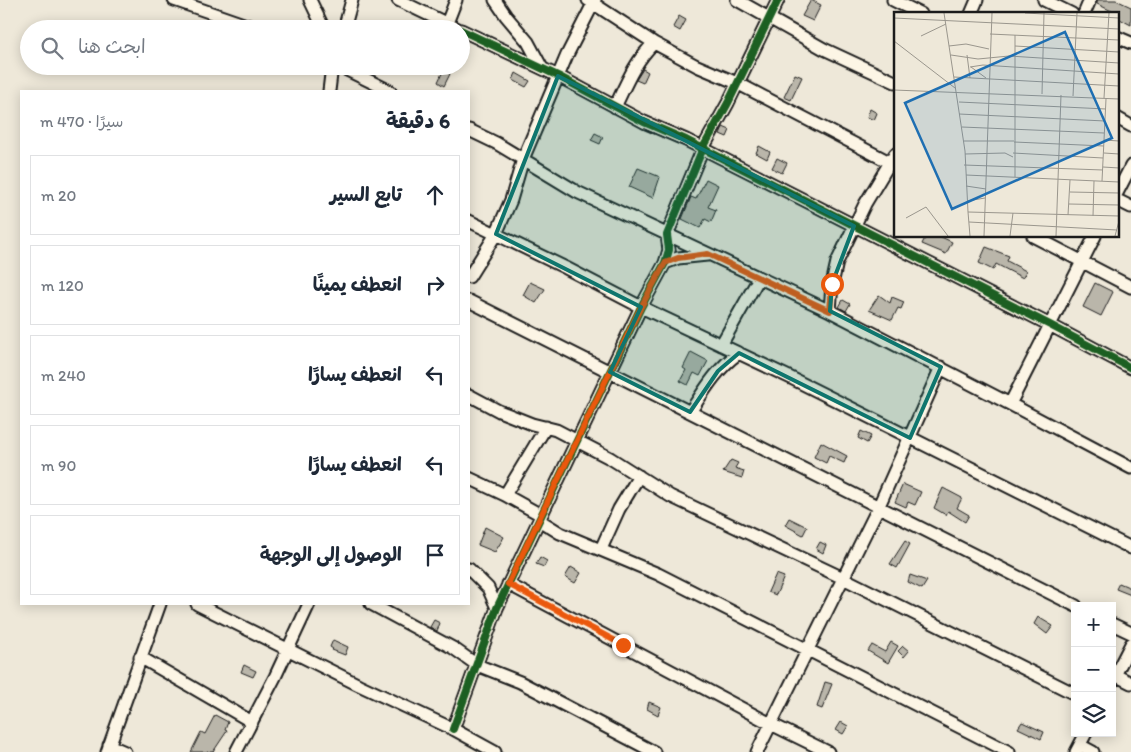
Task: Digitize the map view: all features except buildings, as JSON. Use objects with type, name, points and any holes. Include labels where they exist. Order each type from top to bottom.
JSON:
[{"type":"street","points":[[174,0],[232,20]]},
{"type":"street","points":[[310,0],[320,20]]},
{"type":"street","points":[[346,20],[352,0]]},
{"type":"street","points":[[398,0],[440,20]]},
{"type":"street","points":[[447,20],[456,0]]},
{"type":"street","points":[[495,0],[528,42],[542,69]]},
{"type":"street","points":[[737,0],[824,49],[894,82]]},
{"type":"street","points":[[453,729],[497,608],[641,307],[665,263],[669,250],[667,235],[703,148],[778,0]]},
{"type":"street","points":[[893,0],[917,12]]},
{"type":"street","points":[[972,12],[978,0]]},
{"type":"street","points":[[1044,0],[1068,12]]},
{"type":"street","points":[[1085,12],[1090,0]]},
{"type":"street","points":[[470,276],[496,234],[511,200],[523,159],[592,1],[654,43],[696,66],[737,83],[893,160],[865,204],[837,262],[832,284],[830,311]]},
{"type":"street","points":[[470,34],[558,76],[644,122],[703,148],[1131,368]]},
{"type":"street","points":[[1118,36],[1131,43]]},
{"type":"street","points":[[615,107],[630,75],[646,51],[654,43]]},
{"type":"street","points":[[329,90],[331,75]]},
{"type":"street","points":[[358,75],[388,90]]},
{"type":"street","points":[[1118,119],[1131,126]]},
{"type":"street","points":[[470,131],[523,159],[576,192],[830,311],[1131,468]]},
{"type":"street","points":[[1118,191],[1131,166]]},
{"type":"street","points":[[1118,200],[1131,207]]},
{"type":"street","points":[[470,221],[1131,548]]},
{"type":"street","points":[[1037,238],[1131,287]]},
{"type":"street","points":[[1010,404],[1094,238]]},
{"type":"street","points":[[665,263],[678,258],[708,254]]},
{"type":"street","points":[[721,345],[759,278]]},
{"type":"street","points":[[470,302],[1071,604]]},
{"type":"street","points":[[690,412],[718,371],[738,353]]},
{"type":"street","points":[[756,752],[878,508],[941,368]]},
{"type":"street","points":[[470,396],[499,411],[556,430],[610,458],[670,496],[843,578],[1071,692]]},
{"type":"street","points":[[505,495],[546,428]]},
{"type":"street","points":[[600,549],[619,509],[639,476]]},
{"type":"street","points":[[470,478],[505,495],[560,532],[658,574],[1009,752]]},
{"type":"street","points":[[470,570],[488,588],[497,608]]},
{"type":"street","points":[[508,584],[771,724],[828,752]]},
{"type":"street","points":[[125,752],[108,749],[160,605]]},
{"type":"street","points":[[199,605],[453,729],[495,752]]},
{"type":"street","points":[[236,752],[275,677],[309,605]]},
{"type":"street","points":[[373,605],[452,648],[477,664],[520,682],[654,752]]},
{"type":"street","points":[[1116,626],[1131,633]]},
{"type":"street","points":[[1116,674],[1131,644]]},
{"type":"street","points":[[140,657],[252,722]]},
{"type":"street","points":[[1116,679],[1131,683]]},
{"type":"street","points":[[1084,737],[1078,749],[1093,752]]},
{"type":"highlighted area","points":[[558,76],[854,226],[832,284],[830,311],[941,367],[910,438],[739,353],[718,371],[690,412],[610,372],[641,307],[496,234]]},
{"type":"cycle path","points":[[453,729],[497,608],[641,307],[665,263],[669,250],[667,235],[703,148],[728,103],[778,0]]},
{"type":"cycle path","points":[[470,34],[558,76],[644,122],[686,140],[1131,368]]},
{"type":"route","points":[[623,645],[508,584],[641,307],[665,263],[678,258],[708,254],[830,311],[832,284]]}]
